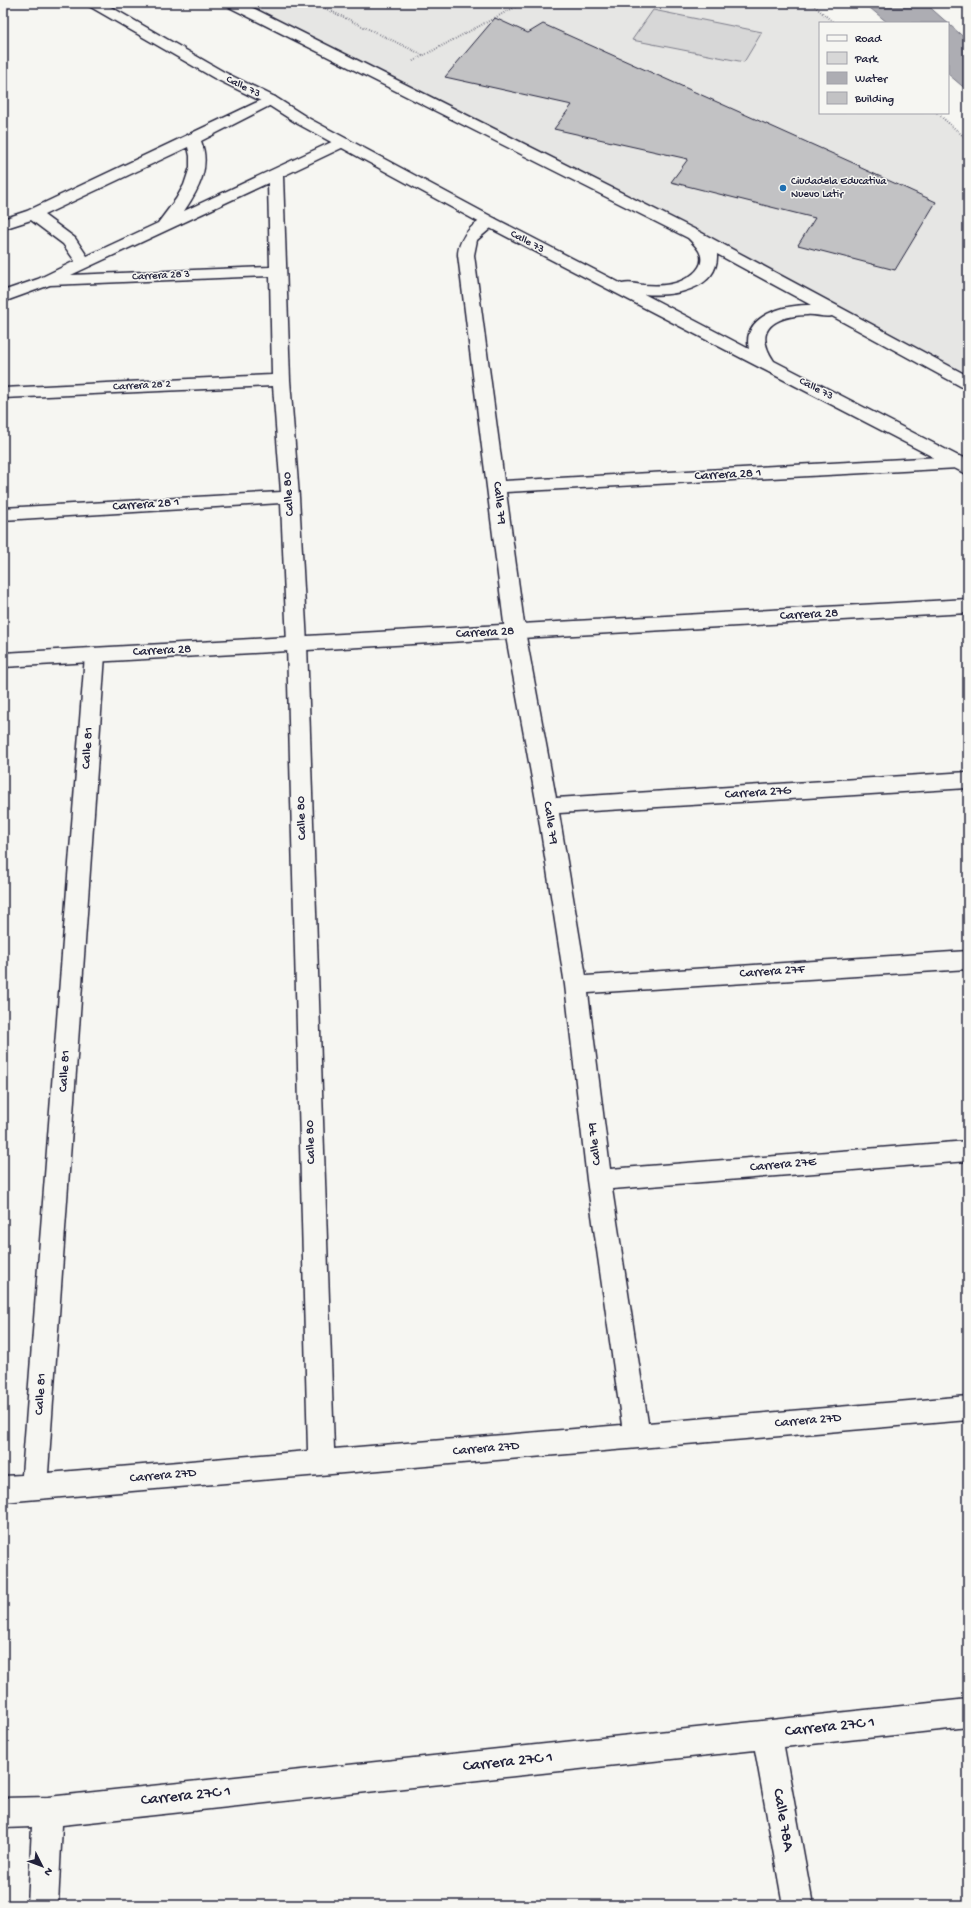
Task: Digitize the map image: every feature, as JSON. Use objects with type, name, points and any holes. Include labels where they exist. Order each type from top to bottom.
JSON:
[{"type":"street","name":"Calle 73","points":[[94,3],[219,75],[270,100],[304,121],[490,222],[766,362],[963,465]]},
{"type":"street","points":[[232,3],[694,236],[968,383]]},
{"type":"street","points":[[3,224],[33,214],[193,140],[270,100]]},
{"type":"street","points":[[162,226],[181,205],[193,181],[198,158],[193,140]]},
{"type":"street","points":[[3,297],[44,282],[343,142]]},
{"type":"street","name":"Calle 80","points":[[275,174],[281,380],[290,496],[297,644],[321,1463]]},
{"type":"street","points":[[33,214],[69,241],[84,263]]},
{"type":"street","name":"Calle 79","points":[[490,222],[469,238],[465,249],[515,631],[547,806],[576,985],[599,1180],[637,1436]]},
{"type":"street","points":[[596,277],[627,287],[643,290],[659,291],[688,285],[699,278],[707,270],[710,262],[709,252],[705,244],[694,236]]},
{"type":"street","name":"Carrera 28 3","points":[[44,282],[278,271]]},
{"type":"street","points":[[766,362],[758,354],[755,345],[755,336],[759,328],[772,318],[789,312],[803,310],[832,313],[845,318]]},
{"type":"street","name":"Carrera 28 2","points":[[3,393],[281,380]]},
{"type":"street","name":"Carrera 28 1","points":[[497,487],[963,465]]},
{"type":"street","name":"Carrera 28 1","points":[[3,514],[290,496]]},
{"type":"street","name":"Carrera 28","points":[[3,660],[968,606]]},
{"type":"street","name":"Calle 81","points":[[34,1486],[95,655]]},
{"type":"street","name":"Carrera 27G","points":[[547,806],[968,780]]},
{"type":"street","name":"Carrera 27F","points":[[576,985],[968,960]]},
{"type":"street","name":"Carrera 27E","points":[[599,1180],[968,1151]]},
{"type":"street","name":"Carrera 27D","points":[[3,1489],[968,1408]]},
{"type":"street","name":"Carrera 27C 1","points":[[3,1813],[48,1812],[968,1714]]},
{"type":"street","name":"Calle 78A","points":[[767,1735],[798,1905]]},
{"type":"street","points":[[44,1905],[48,1812]]},
{"type":"path","points":[[314,3],[424,56]]},
{"type":"path","points":[[412,62],[523,3]]},
{"type":"path","points":[[811,3],[833,22]]},
{"type":"path","points":[[938,114],[968,140]]},
{"type":"shaded area","name":"Ciudadela Educativa Nuevo Latir","points":[[232,3],[811,3],[833,22],[819,22],[819,114],[938,114],[968,140],[968,383],[845,318]]},
{"type":"green space","points":[[653,10],[762,32],[744,62],[632,40]]},
{"type":"water","points":[[864,3],[925,3],[947,22],[887,22]]},
{"type":"water","points":[[949,24],[968,41],[968,91],[949,75]]},
{"type":"building","points":[[495,18],[528,33],[543,24],[860,166],[859,167],[936,202],[895,270],[798,245],[815,218],[671,182],[688,159],[554,129],[572,105],[445,77]]},
{"type":"place","name":"Ciudadela Educativa Nuevo Latir","points":[[783,188]]}]
